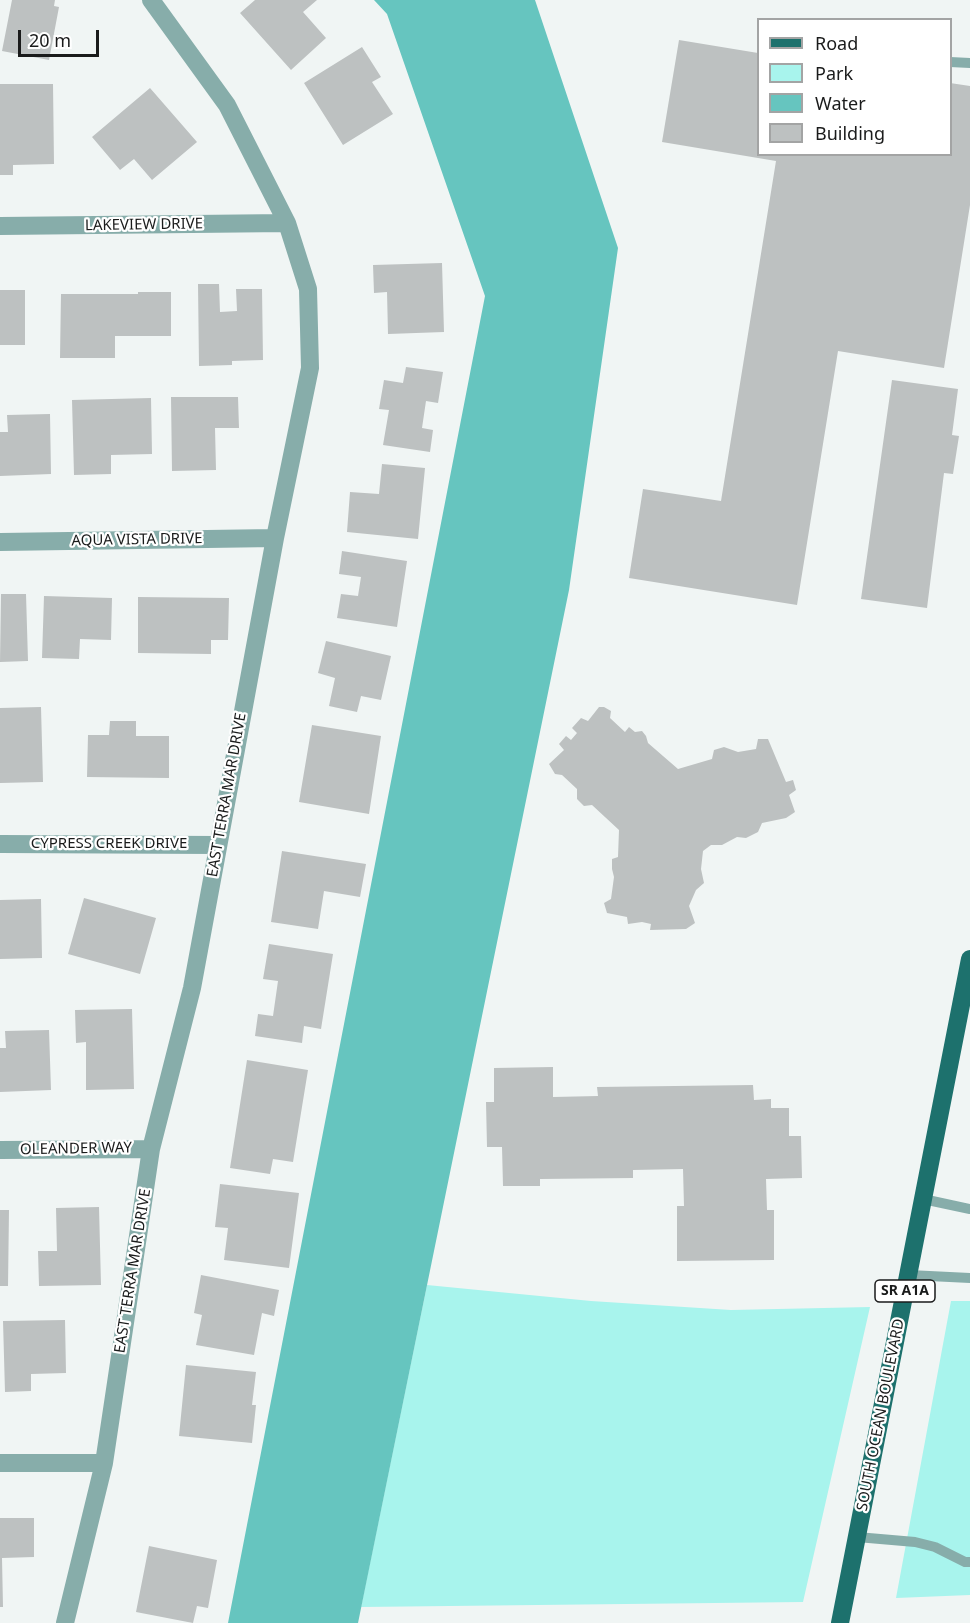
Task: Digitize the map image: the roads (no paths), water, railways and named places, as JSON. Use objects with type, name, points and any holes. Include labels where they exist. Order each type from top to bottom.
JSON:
[{"type":"main road","name":"SOUTH OCEAN BOULEVARD","points":[[840,1623],[970,960]]},
{"type":"street","name":"EAST TERRA MAR DRIVE","points":[[65,1623],[104,1463],[151,1149],[192,988],[274,538],[310,368],[308,289],[287,223],[227,105],[151,0]]},
{"type":"street","name":"LAKEVIEW DRIVE","points":[[0,226],[287,223]]},
{"type":"street","name":"AQUA VISTA DRIVE","points":[[0,542],[274,538]]},
{"type":"street","name":"CYPRESS CREEK DRIVE","points":[[0,844],[217,845]]},
{"type":"street","name":"OLEANDER WAY","points":[[0,1150],[151,1149]]},
{"type":"street","points":[[0,1463],[104,1463]]},
{"type":"lane","points":[[952,62],[970,63]]},
{"type":"lane","points":[[923,1199],[970,1209]]},
{"type":"lane","points":[[909,1275],[970,1278]]},
{"type":"lane","points":[[857,1537],[915,1542],[935,1547],[965,1562],[970,1562]]},
{"type":"water","points":[[374,0],[535,0],[618,248],[569,590],[358,1623],[228,1623],[485,296],[387,14]]}]
